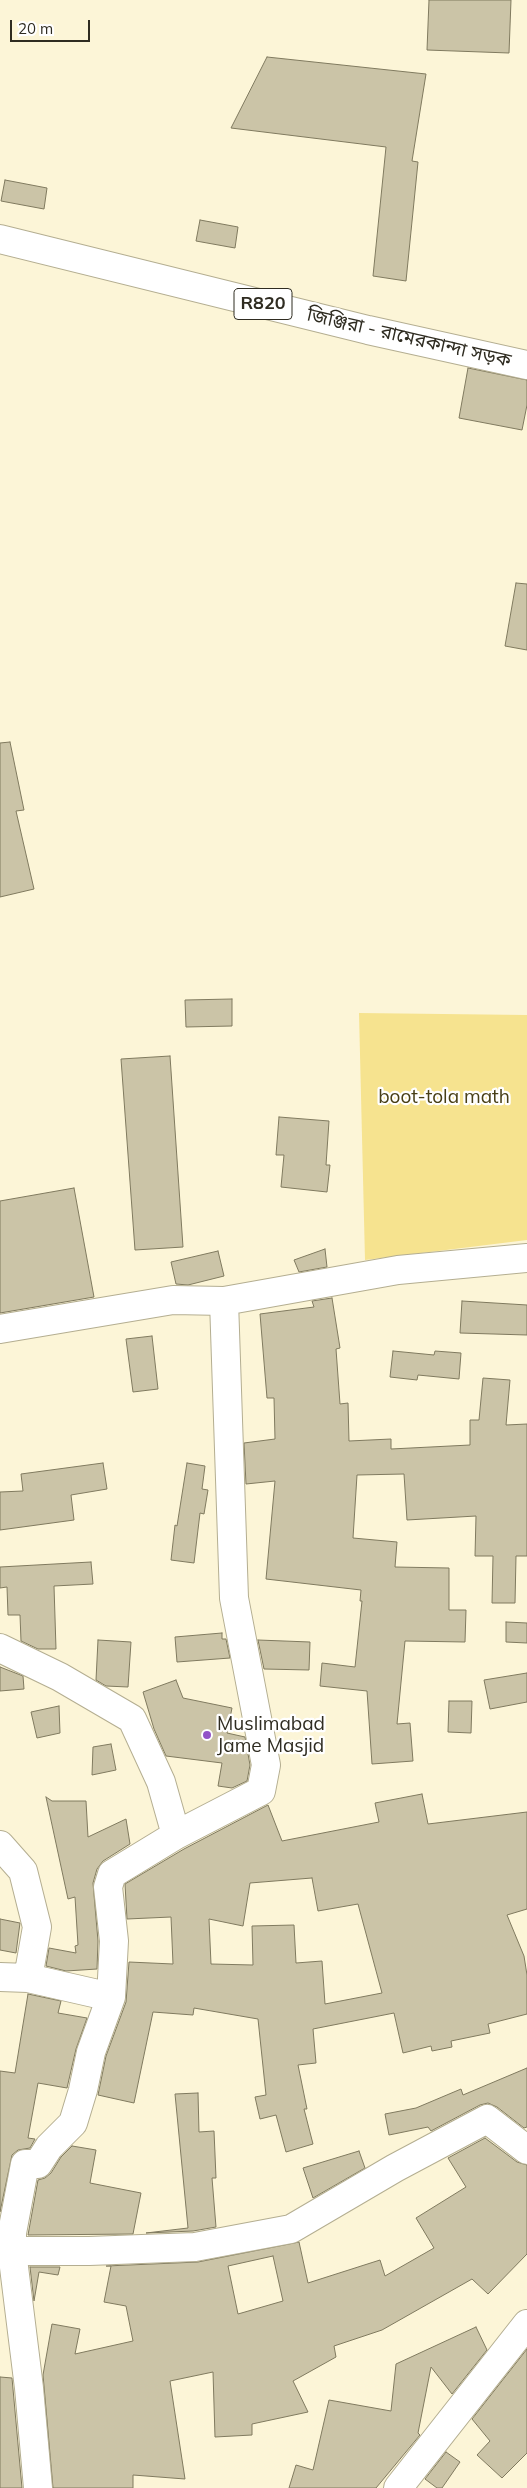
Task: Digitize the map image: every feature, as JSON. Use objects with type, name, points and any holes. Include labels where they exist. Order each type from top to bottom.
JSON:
[{"type":"street","name":"জিঞ্জিরা - রামেরকান্দা সড়ক","points":[[0,239],[368,330],[527,365]]},
{"type":"street","points":[[0,1329],[173,1300],[224,1301],[398,1270],[527,1258]]},
{"type":"street","points":[[38,2488],[29,2388],[6,2251],[12,2233],[25,2164],[38,2164],[49,2147],[73,2123],[83,2090],[91,2052],[111,1997],[114,1941],[108,1887],[112,1874],[176,1835],[261,1791],[266,1765],[234,1598],[224,1301]]},
{"type":"street","points":[[0,1648],[60,1677],[132,1719],[161,1782],[176,1835]]},
{"type":"street","points":[[0,1845],[23,1871],[36,1926],[28,1978]]},
{"type":"street","points":[[0,1977],[28,1978],[111,1997]]},
{"type":"street","points":[[6,2251],[81,2251],[195,2246],[291,2229],[395,2168],[486,2118],[527,2150]]},
{"type":"street","points":[[398,2488],[527,2324]]},
{"type":"green space","name":"boot-tola math","points":[[359,1013],[527,1015],[527,1240],[365,1260]]},
{"type":"building","points":[[429,0],[511,0],[509,53],[427,50]]},
{"type":"building","points":[[267,57],[426,74],[412,161],[418,162],[406,281],[373,276],[386,147],[231,128]]},
{"type":"building","points":[[5,180],[47,188],[44,209],[1,201]]},
{"type":"building","points":[[200,220],[238,227],[235,248],[196,241]]},
{"type":"building","points":[[468,368],[527,380],[527,405],[522,430],[459,418]]},
{"type":"building","points":[[516,583],[527,584],[527,650],[505,646]]},
{"type":"building","points":[[10,742],[24,810],[16,811],[34,889],[0,897],[0,743]]},
{"type":"building","points":[[232,999],[232,1026],[186,1027],[185,1000]]},
{"type":"building","points":[[170,1056],[183,1247],[135,1250],[121,1059]]},
{"type":"building","points":[[279,1117],[329,1121],[326,1165],[330,1165],[327,1192],[281,1187],[284,1155],[276,1155]]},
{"type":"building","points":[[74,1188],[94,1297],[0,1313],[0,1201]]},
{"type":"building","points":[[325,1249],[327,1267],[299,1272],[294,1260]]},
{"type":"building","points":[[218,1251],[224,1276],[188,1285],[176,1284],[171,1262]]},
{"type":"building","points":[[332,1298],[340,1348],[336,1349],[340,1404],[348,1403],[349,1441],[391,1439],[391,1449],[470,1445],[470,1420],[479,1420],[483,1378],[510,1380],[506,1425],[527,1424],[527,1556],[516,1556],[515,1603],[492,1603],[493,1556],[475,1556],[476,1516],[407,1520],[404,1474],[357,1475],[353,1538],[397,1542],[395,1567],[449,1568],[449,1610],[466,1610],[465,1642],[405,1641],[397,1724],[410,1723],[413,1761],[372,1764],[367,1691],[320,1686],[322,1663],[355,1667],[362,1601],[360,1601],[361,1590],[266,1579],[275,1481],[246,1484],[244,1443],[275,1439],[274,1398],[267,1398],[260,1314],[314,1307],[312,1301]]},
{"type":"building","points":[[462,1301],[527,1305],[527,1335],[460,1333]]},
{"type":"building","points":[[152,1336],[158,1389],[133,1392],[126,1339]]},
{"type":"building","points":[[393,1351],[434,1355],[435,1351],[461,1353],[459,1379],[418,1375],[417,1380],[390,1377]]},
{"type":"building","points":[[103,1463],[107,1489],[71,1495],[74,1520],[0,1530],[0,1492],[23,1491],[21,1474]]},
{"type":"building","points":[[187,1463],[205,1466],[202,1489],[208,1490],[204,1514],[200,1513],[194,1563],[171,1560],[175,1525],[177,1526]]},
{"type":"building","points":[[91,1562],[93,1584],[54,1586],[56,1649],[38,1649],[21,1641],[20,1615],[8,1615],[7,1587],[0,1588],[0,1567]]},
{"type":"building","points":[[506,1622],[527,1623],[527,1643],[506,1642]]},
{"type":"building","points":[[222,1633],[222,1639],[226,1639],[230,1658],[177,1662],[175,1637]]},
{"type":"building","points":[[98,1640],[131,1642],[128,1687],[106,1686],[96,1680]]},
{"type":"building","points":[[258,1640],[310,1642],[309,1670],[264,1669]]},
{"type":"building","points":[[0,1667],[23,1676],[24,1689],[0,1691]]},
{"type":"building","points":[[527,1673],[527,1702],[490,1709],[484,1680]]},
{"type":"building","points":[[176,1680],[183,1698],[232,1708],[227,1733],[245,1737],[250,1765],[247,1781],[232,1788],[218,1786],[222,1763],[166,1756],[154,1729],[143,1692]]},
{"type":"building","points":[[449,1701],[472,1701],[471,1733],[448,1732]]},
{"type":"building","points":[[59,1706],[60,1733],[37,1738],[31,1712]]},
{"type":"building","points":[[111,1744],[116,1770],[92,1775],[93,1747]]},
{"type":"building","points":[[422,1794],[428,1824],[527,1812],[527,1909],[507,1915],[524,1956],[527,1975],[527,2014],[488,2024],[490,2033],[451,2041],[452,2047],[432,2051],[431,2046],[403,2053],[394,2013],[313,2029],[316,2063],[298,2065],[307,2109],[304,2109],[313,2144],[286,2152],[276,2115],[260,2119],[255,2097],[266,2095],[258,2019],[194,2008],[193,2015],[153,2012],[134,2103],[98,2095],[106,2056],[126,2002],[129,1962],[173,1964],[171,1917],[127,1919],[125,1884],[184,1849],[268,1805],[282,1841],[379,1822],[375,1803]],"holes":[[[312,1878],[318,1911],[358,1904],[382,1993],[325,2004],[322,1961],[296,1963],[294,1925],[252,1926],[253,1965],[211,1964],[209,1919],[243,1926],[250,1883]]]},
{"type":"building","points":[[46,1797],[52,1801],[86,1801],[88,1837],[126,1819],[130,1844],[103,1861],[97,1869],[93,1883],[98,1941],[97,1969],[66,1971],[46,1966],[49,1948],[76,1953],[75,1946],[78,1945],[75,1897],[68,1899]]},
{"type":"building","points":[[0,1919],[20,1923],[16,1953],[0,1950]]},
{"type":"building","points":[[28,1994],[61,2001],[58,2013],[87,2018],[76,2049],[67,2088],[38,2083],[28,2138],[35,2139],[30,2148],[18,2150],[12,2155],[0,2212],[0,2071],[15,2073]]},
{"type":"building","points":[[527,2068],[527,2127],[524,2128],[497,2107],[488,2103],[480,2105],[431,2131],[428,2127],[389,2135],[385,2114],[416,2108],[461,2089],[463,2095]]},
{"type":"building","points":[[198,2093],[199,2132],[214,2131],[216,2178],[212,2178],[216,2227],[193,2231],[146,2233],[188,2228],[175,2094]]},
{"type":"building","points":[[485,2138],[517,2162],[527,2165],[527,2254],[488,2294],[472,2279],[382,2330],[334,2346],[336,2357],[293,2381],[308,2412],[252,2424],[252,2435],[215,2437],[213,2372],[170,2381],[185,2479],[133,2475],[133,2488],[53,2488],[43,2375],[52,2324],[80,2329],[75,2354],[133,2341],[126,2306],[104,2302],[111,2266],[106,2266],[198,2262],[299,2242],[308,2283],[380,2260],[385,2276],[434,2248],[416,2218],[466,2187],[448,2158]],"holes":[[[273,2256],[283,2301],[238,2314],[228,2266]]]},
{"type":"building","points":[[72,2146],[96,2150],[90,2183],[141,2193],[133,2234],[28,2235],[38,2180],[45,2178],[51,2173],[61,2157]]},
{"type":"building","points":[[359,2151],[365,2168],[313,2198],[303,2168]]},
{"type":"building","points":[[30,2267],[60,2267],[58,2275],[39,2272],[34,2301]]},
{"type":"building","points":[[476,2327],[487,2350],[452,2394],[431,2367],[418,2433],[420,2435],[376,2488],[289,2488],[296,2465],[313,2470],[329,2400],[391,2411],[396,2364]]},
{"type":"building","points":[[527,2349],[527,2453],[502,2478],[477,2455],[490,2441],[472,2419]]},
{"type":"building","points":[[0,2377],[12,2378],[22,2488],[0,2488]]},
{"type":"building","points":[[446,2452],[460,2462],[442,2488],[437,2488],[425,2479]]},
{"type":"place","name":"Muslimabad Jame Masjid","points":[[207,1735]]}]
